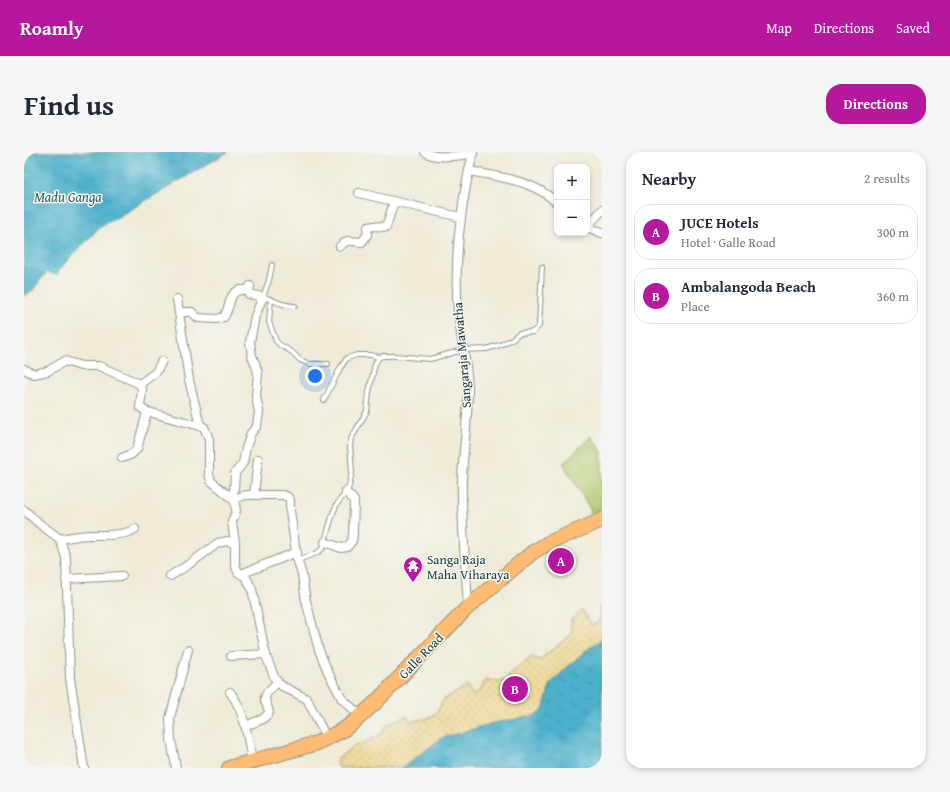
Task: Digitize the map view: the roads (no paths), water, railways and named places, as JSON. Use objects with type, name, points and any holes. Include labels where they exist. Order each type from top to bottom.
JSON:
[{"type":"highway","name":"Galle Road","points":[[229,768],[292,751],[327,739],[343,730],[374,704],[468,607],[533,552],[548,543],[602,520]]},
{"type":"street","points":[[425,152],[432,155],[450,156],[473,153]]},
{"type":"street","name":"Sangaraja Mawatha","points":[[468,607],[462,511],[462,481],[465,434],[468,414],[468,388],[457,296],[460,217],[473,153]]},
{"type":"street","points":[[469,171],[534,187],[554,200]]},
{"type":"street","points":[[359,193],[460,217]]},
{"type":"street","points":[[340,246],[347,241],[362,242],[367,235],[368,227],[386,227],[394,202]]},
{"type":"street","points":[[590,224],[602,210]]},
{"type":"street","points":[[590,228],[602,233]]},
{"type":"street","points":[[179,312],[192,312],[198,318],[217,319],[224,317],[233,294],[236,291],[249,288],[249,294],[267,298],[255,316],[250,342],[250,348],[258,373],[256,396],[259,412],[257,426],[251,433],[243,463],[234,473],[234,489],[231,498]]},
{"type":"street","points":[[177,299],[189,380],[200,425]]},
{"type":"street","points":[[24,369],[34,374],[48,371],[65,361],[81,366],[99,366],[140,384],[142,390],[140,407],[147,412],[204,426],[209,439],[208,474],[211,481],[231,498],[236,511],[232,522],[235,543],[235,564],[238,572],[246,577],[252,589],[266,654],[275,679],[282,686],[307,699],[327,739]]},
{"type":"street","points":[[140,384],[156,372],[162,361]]},
{"type":"street","points":[[122,458],[132,454],[137,449],[147,412]]},
{"type":"street","points":[[254,495],[258,459]]},
{"type":"street","points":[[325,542],[341,548],[347,547],[352,541],[354,501],[346,492]]},
{"type":"street","points":[[231,498],[246,495],[283,495],[288,497],[290,500],[290,511],[297,556],[313,632],[322,659],[342,699],[361,716]]},
{"type":"street","points":[[24,510],[60,539],[66,558],[70,678],[84,768]]},
{"type":"street","points":[[60,539],[78,536],[102,536],[128,533],[135,529]]},
{"type":"street","points":[[170,576],[218,543],[227,541],[235,543]]},
{"type":"street","points":[[241,574],[297,556]]},
{"type":"street","points":[[66,579],[122,576]]},
{"type":"street","points":[[176,768],[171,739],[170,718],[188,650]]},
{"type":"street","points":[[231,656],[266,654]]},
{"type":"street","points":[[245,726],[263,719],[269,712],[265,699],[266,694],[278,682]]},
{"type":"street","points":[[230,692],[239,706],[245,726],[252,762]]},
{"type":"lane","points":[[272,265],[267,298],[270,322],[276,341],[280,346],[292,352],[300,360],[310,364],[328,364]]},
{"type":"lane","points":[[324,400],[347,358],[357,355],[370,355],[379,357],[396,356],[430,359],[463,350],[486,349],[500,345],[512,339],[519,333],[533,332],[538,326],[542,266]]},
{"type":"lane","points":[[267,298],[282,305],[295,306]]},
{"type":"lane","points":[[297,556],[317,553],[323,548],[333,513],[337,504],[346,492],[352,472],[351,439],[367,411],[369,392],[375,364],[379,357]]},
{"type":"water","name":"Madu Ganga","points":[[24,152],[228,152],[99,228],[65,263],[56,275],[47,272],[32,291],[24,296]]},
{"type":"water","points":[[602,639],[602,768],[402,768],[442,738],[494,723],[534,716],[543,710],[551,683],[581,655]]},
{"type":"place","name":"JUCE Hotels","points":[[561,561]]},
{"type":"place","name":"Sanga Raja Maha Viharaya","points":[[413,583]]},
{"type":"place","name":"Ambalangoda Beach","points":[[515,689]]}]
